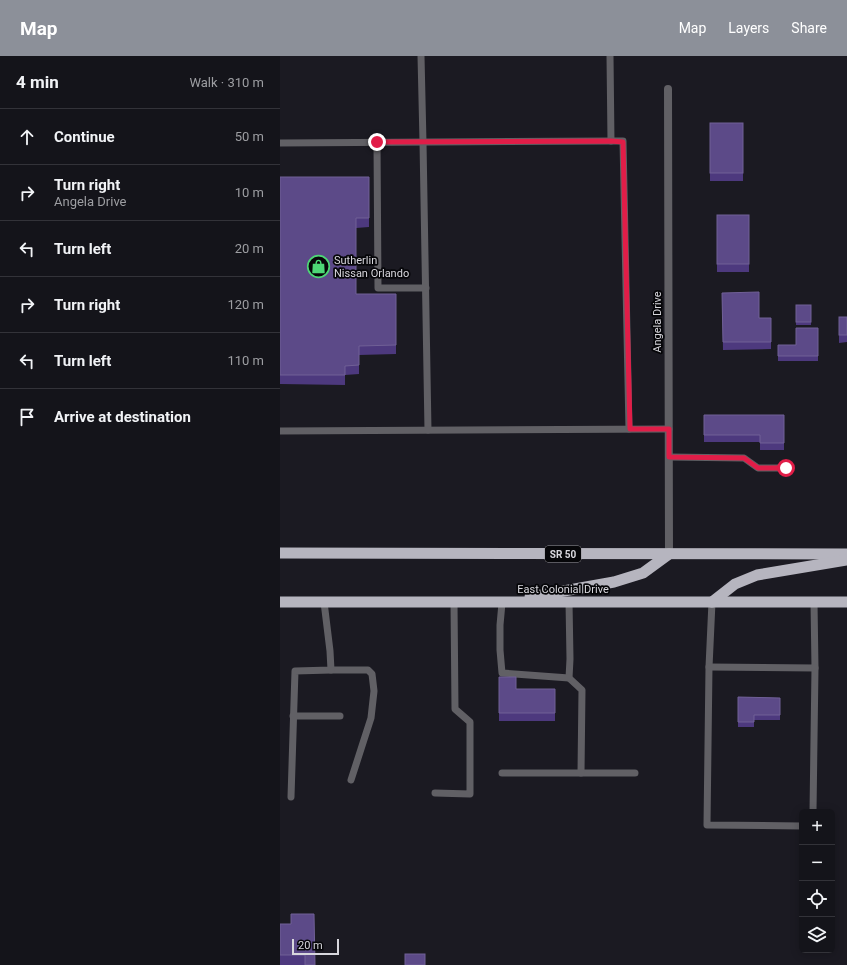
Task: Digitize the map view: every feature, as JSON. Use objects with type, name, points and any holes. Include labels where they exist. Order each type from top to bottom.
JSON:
[{"type":"highway","name":"SR 50","points":[[280,553],[847,554]]},
{"type":"highway","points":[[502,603],[614,582],[643,573],[669,554]]},
{"type":"highway","points":[[712,602],[735,584],[757,575],[847,560]]},
{"type":"highway","name":"East Colonial Drive","points":[[280,602],[847,602]]},
{"type":"street","name":"Angela Drive","points":[[668,90],[669,554]]},
{"type":"lane","points":[[421,56],[428,430]]},
{"type":"lane","points":[[610,56],[611,141]]},
{"type":"lane","points":[[377,142],[378,288],[426,288]]},
{"type":"lane","points":[[280,143],[623,142],[630,429]]},
{"type":"lane","points":[[280,431],[669,429]]},
{"type":"lane","points":[[669,457],[744,458],[758,468],[786,468]]},
{"type":"lane","points":[[324,602],[331,670]]},
{"type":"lane","points":[[435,793],[470,794],[470,722],[455,709],[454,602]]},
{"type":"lane","points":[[569,602],[569,678]]},
{"type":"lane","points":[[712,602],[709,667],[707,825],[799,826]]},
{"type":"lane","points":[[813,809],[814,602]]},
{"type":"lane","points":[[502,603],[500,625],[502,674],[569,678],[582,690],[581,773]]},
{"type":"lane","points":[[709,667],[814,668]]},
{"type":"lane","points":[[291,797],[295,671],[368,670],[372,674],[374,691],[371,718],[351,780]]},
{"type":"lane","points":[[294,716],[340,716]]},
{"type":"lane","points":[[502,773],[635,773]]},
{"type":"building","points":[[710,123],[743,123],[743,173],[710,173]]},
{"type":"building","name":"Sutherlin Nissan Orlando","points":[[280,177],[369,177],[369,218],[356,218],[356,294],[396,294],[396,345],[359,346],[359,365],[345,366],[345,375],[280,375]]},
{"type":"building","points":[[717,215],[749,215],[749,264],[717,264]]},
{"type":"building","points":[[759,292],[759,318],[771,318],[771,342],[723,342],[722,293]]},
{"type":"building","points":[[796,305],[811,305],[811,322],[796,322]]},
{"type":"building","points":[[839,317],[847,317],[847,335],[839,335]]},
{"type":"building","points":[[796,328],[818,328],[818,356],[778,356],[778,345],[796,345]]},
{"type":"building","points":[[704,415],[784,415],[784,443],[760,443],[760,435],[704,435]]},
{"type":"building","points":[[499,677],[516,677],[516,689],[555,689],[555,713],[499,713]]},
{"type":"building","points":[[738,697],[780,698],[780,715],[754,715],[754,722],[738,722]]},
{"type":"building","points":[[291,914],[314,914],[315,965],[305,965],[305,955],[280,955],[280,924],[291,924]]},
{"type":"building","points":[[405,954],[425,954],[425,965],[405,965]]},
{"type":"place","name":"Sutherlin Nissan Orlando","points":[[318,266]]},
{"type":"route","points":[[377,142],[623,142],[630,429],[669,429],[669,457],[744,458],[758,468],[786,468]]}]
